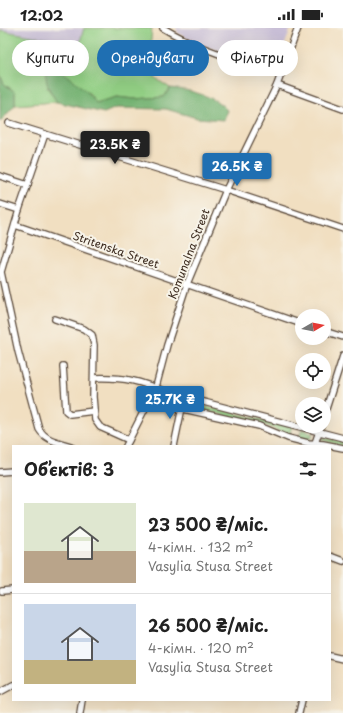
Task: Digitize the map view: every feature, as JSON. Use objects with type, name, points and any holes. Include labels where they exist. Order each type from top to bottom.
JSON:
[{"type":"street","points":[[163,28],[193,44],[217,52]]},
{"type":"street","name":"Komunalna Street","points":[[294,40],[298,28]]},
{"type":"street","name":"Komunalna Street","points":[[128,443],[156,387],[167,345],[187,284],[226,190],[281,76]]},
{"type":"street","points":[[277,85],[343,109]]},
{"type":"street","points":[[9,123],[226,190],[343,229]]},
{"type":"street","points":[[45,134],[19,210],[1,273],[18,351],[40,429],[44,436],[68,445]]},
{"type":"street","points":[[0,176],[28,185]]},
{"type":"street","points":[[0,204],[19,210]]},
{"type":"street","name":"Stritenska Street","points":[[15,225],[295,322]]},
{"type":"street","points":[[55,319],[84,329],[92,335],[94,340],[95,420],[97,425],[128,443]]},
{"type":"street","points":[[331,333],[343,337]]},
{"type":"street","points":[[330,397],[343,356]]},
{"type":"street","points":[[63,366],[66,411],[70,414],[94,411]]},
{"type":"street","points":[[94,378],[121,378],[156,387],[184,398],[295,423]]},
{"type":"street","points":[[174,445],[184,398]]},
{"type":"street","points":[[148,401],[259,426],[288,438],[314,445],[328,445]]},
{"type":"street","points":[[314,445],[318,433]]},
{"type":"street","points":[[330,433],[343,438]]},
{"type":"street","points":[[331,446],[343,448]]},
{"type":"street","points":[[0,472],[12,471]]},
{"type":"street","points":[[331,556],[343,561]]},
{"type":"street","points":[[2,591],[12,590]]},
{"type":"street","points":[[331,656],[343,659]]},
{"type":"street","points":[[0,692],[12,686]]},
{"type":"street","points":[[80,713],[82,701]]},
{"type":"street","points":[[299,713],[302,701]]},
{"type":"shaded area","points":[[0,28],[84,28],[81,40],[53,40],[0,30]]},
{"type":"shaded area","points":[[176,28],[291,28],[286,40],[217,40],[217,50],[209,47],[209,40],[190,40],[178,33]]},
{"type":"green space","points":[[84,28],[152,28],[151,40],[97,40],[97,76],[155,76],[155,78],[170,88],[164,97],[134,99],[117,97],[96,103],[89,93],[47,87],[57,102],[15,105],[15,92],[4,84],[0,74],[0,30],[53,40],[12,40],[12,76],[89,76],[89,40],[80,40]]},
{"type":"green space","points":[[0,74],[4,84],[15,92],[15,105],[0,122]]},
{"type":"green space","points":[[46,76],[69,76],[81,86],[96,103],[117,97],[134,99],[164,97],[170,88],[185,90],[209,97],[227,110],[224,120],[197,118],[166,109],[116,108],[104,113],[57,102],[51,93]]},
{"type":"green space","points":[[157,393],[181,400],[181,405],[156,399],[154,396]]},
{"type":"green space","points":[[198,405],[292,426],[289,436],[268,426],[200,409],[197,407]]},
{"type":"green space","points":[[301,433],[312,433],[312,438],[308,440],[299,438]]},
{"type":"green space","points":[[323,437],[343,442],[343,446],[323,440]]}]
